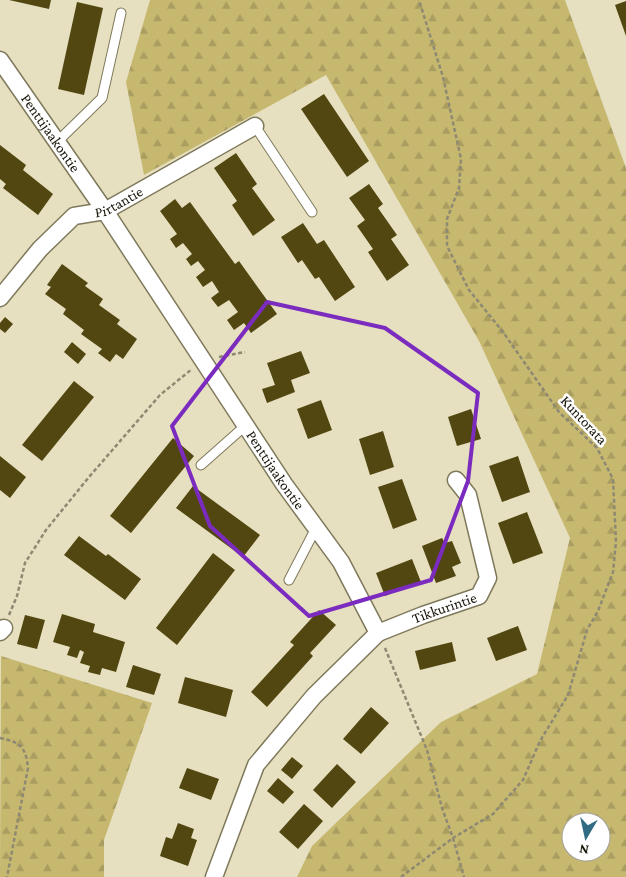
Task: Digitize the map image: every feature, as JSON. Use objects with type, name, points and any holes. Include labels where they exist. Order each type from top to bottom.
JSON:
[{"type":"street","name":"Penttijaakontie","points":[[0,60],[105,212],[284,484],[341,562],[378,633]]},
{"type":"street","name":"Pirtantie","points":[[2,291],[40,249],[74,216],[105,212],[255,126]]},
{"type":"street","name":"Tikkurintie","points":[[378,633],[479,596],[488,578],[468,495],[456,480]]},
{"type":"street","points":[[214,877],[256,765],[314,696],[378,633]]},
{"type":"lane","points":[[57,142],[102,98],[121,13]]},
{"type":"lane","points":[[255,126],[312,212]]},
{"type":"lane","points":[[201,465],[245,426]]},
{"type":"lane","points":[[289,580],[316,528]]},
{"type":"path","name":"Kuntorata","points":[[401,877],[453,838],[493,814],[523,780],[540,741],[568,695],[587,630],[598,611],[613,572],[616,542],[613,479],[597,448],[559,412],[503,332],[469,290],[446,246],[447,219],[459,188],[461,159],[443,77],[419,0]]},
{"type":"path","points":[[2,630],[17,596],[25,563],[46,530],[160,394],[202,360],[245,352]]},
{"type":"path","points":[[378,633],[427,750],[442,808],[464,877]]},
{"type":"path","points":[[0,738],[15,742],[26,753],[28,768],[7,877]]},
{"type":"highlighted area","points":[[267,302],[385,328],[478,393],[468,481],[431,580],[309,616],[210,526],[172,426]]},
{"type":"green space","points":[[150,0],[565,0],[626,168],[626,877],[297,877],[312,846],[441,722],[537,674],[570,538],[479,341],[326,75],[144,175],[126,82]]},
{"type":"green space","points":[[1,656],[152,703],[104,840],[104,877],[0,877]]},
{"type":"building","points":[[9,0],[51,0],[49,9]]},
{"type":"building","points":[[626,1],[626,36],[615,5]]},
{"type":"building","points":[[77,2],[103,8],[84,95],[58,89]]},
{"type":"building","points":[[324,94],[369,161],[347,177],[301,109]]},
{"type":"building","points":[[0,145],[26,165],[23,170],[53,194],[38,215],[3,188],[6,184],[0,179]]},
{"type":"building","points":[[236,153],[257,184],[252,188],[275,220],[253,236],[232,205],[237,201],[214,168]]},
{"type":"building","points":[[369,184],[383,204],[378,208],[397,235],[391,239],[409,265],[387,281],[368,252],[373,249],[357,226],[365,220],[349,198]]},
{"type":"building","points":[[175,199],[182,208],[190,202],[235,264],[239,261],[277,314],[251,333],[244,323],[234,330],[227,320],[238,312],[229,300],[218,307],[211,298],[219,292],[212,281],[203,287],[196,277],[205,270],[198,261],[191,266],[186,259],[192,254],[183,243],[176,248],[170,239],[177,234],[160,211]]},
{"type":"building","points":[[303,223],[317,244],[324,240],[355,287],[335,301],[319,277],[315,279],[302,260],[298,263],[281,237]]},
{"type":"building","points":[[62,264],[88,283],[85,286],[103,299],[99,305],[120,320],[117,324],[137,339],[123,359],[116,354],[110,362],[98,353],[102,349],[81,334],[84,330],[63,314],[66,309],[45,294],[51,287],[47,285]]},
{"type":"building","points":[[5,317],[13,324],[5,333],[0,329],[0,323]]},
{"type":"building","points":[[72,342],[86,354],[78,364],[64,352]]},
{"type":"building","points":[[301,351],[310,373],[291,380],[295,392],[267,403],[262,389],[275,385],[267,363]]},
{"type":"building","points":[[74,381],[94,397],[42,461],[22,445]]},
{"type":"building","points":[[321,400],[332,430],[308,439],[297,409]]},
{"type":"building","points":[[471,409],[481,439],[457,446],[448,417]]},
{"type":"building","points":[[383,431],[394,467],[370,475],[359,439]]},
{"type":"building","points":[[173,438],[194,456],[131,533],[110,516]]},
{"type":"building","points":[[0,456],[26,477],[10,498],[0,490]]},
{"type":"building","points":[[518,456],[530,492],[502,502],[489,466]]},
{"type":"building","points":[[402,479],[417,520],[393,529],[378,487]]},
{"type":"building","points":[[193,486],[260,535],[243,557],[176,508]]},
{"type":"building","points":[[527,512],[543,553],[513,564],[498,523]]},
{"type":"building","points":[[79,536],[106,556],[108,554],[141,579],[125,600],[64,555]]},
{"type":"building","points":[[442,538],[445,543],[452,541],[461,563],[452,567],[456,576],[436,583],[422,546]]},
{"type":"building","points":[[213,553],[235,570],[177,645],[156,628]]},
{"type":"building","points":[[412,559],[421,582],[385,596],[376,573]]},
{"type":"building","points":[[319,610],[336,625],[310,653],[313,656],[267,707],[251,692],[294,645],[290,642]]},
{"type":"building","points":[[62,614],[95,624],[93,632],[125,642],[116,672],[102,668],[100,675],[88,672],[90,666],[80,663],[84,652],[80,650],[77,658],[67,655],[70,647],[53,642]]},
{"type":"building","points":[[25,615],[45,620],[37,649],[17,644]]},
{"type":"building","points":[[518,626],[527,650],[496,661],[487,638]]},
{"type":"building","points":[[452,642],[456,661],[420,670],[415,651]]},
{"type":"building","points":[[133,665],[161,674],[154,695],[126,687]]},
{"type":"building","points":[[185,677],[233,690],[226,717],[178,703]]},
{"type":"building","points":[[371,707],[389,723],[361,754],[343,739]]},
{"type":"building","points":[[292,757],[303,766],[292,779],[281,770]]},
{"type":"building","points":[[337,764],[356,782],[332,808],[313,790]]},
{"type":"building","points":[[187,768],[219,779],[211,800],[179,788]]},
{"type":"building","points":[[278,778],[294,792],[283,804],[267,791]]},
{"type":"building","points":[[304,804],[323,821],[298,849],[279,832]]},
{"type":"building","points":[[178,823],[194,829],[191,838],[197,840],[188,866],[160,856],[166,837],[172,839]]}]
